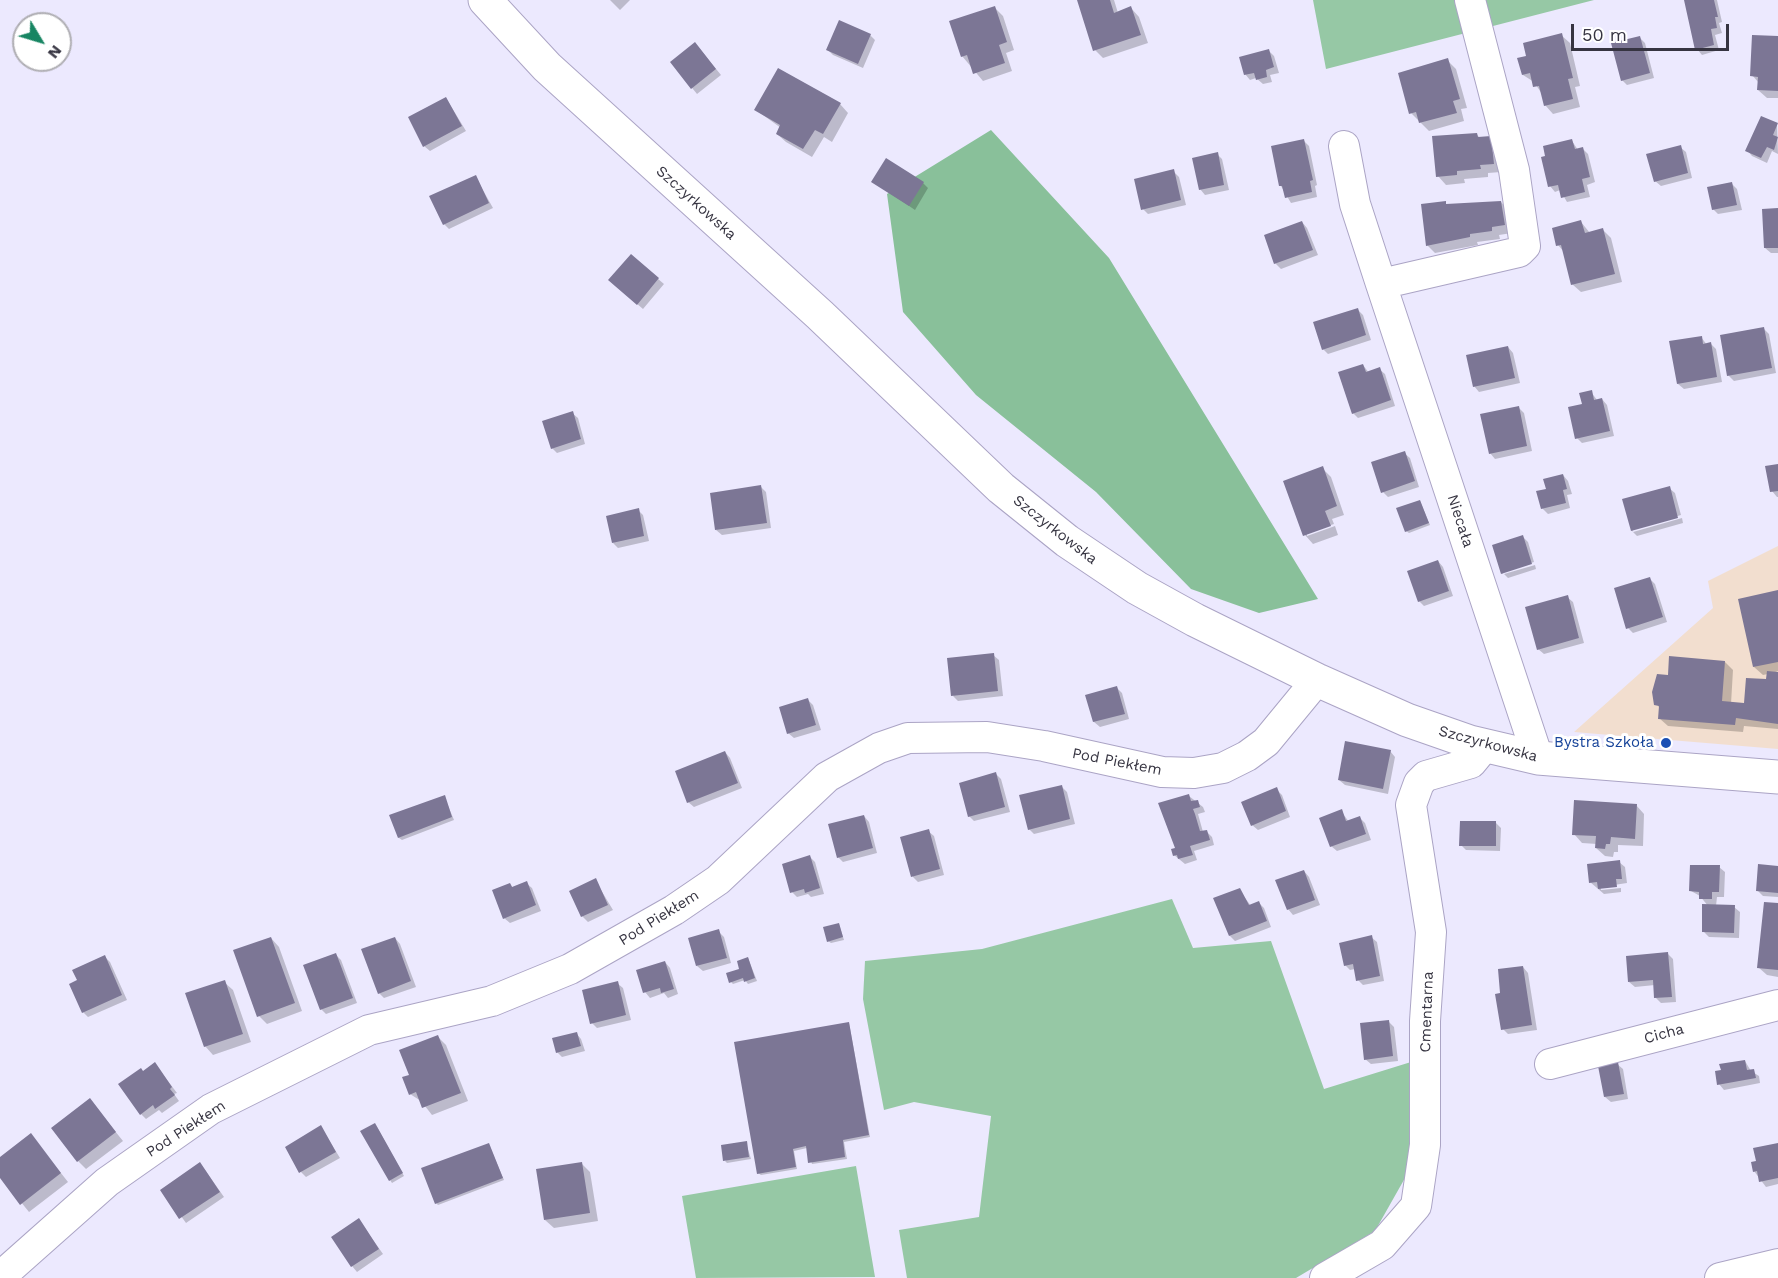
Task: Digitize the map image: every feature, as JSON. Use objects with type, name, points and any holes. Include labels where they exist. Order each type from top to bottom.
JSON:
[{"type":"main road","name":"Szczyrkowska","points":[[485,0],[547,68],[820,315],[951,442],[1030,513],[1100,565],[1137,588],[1195,620],[1317,680],[1407,720],[1485,746],[1538,758],[1778,777]]},
{"type":"street","points":[[1381,284],[1519,252],[1525,246],[1514,170],[1470,0]]},
{"type":"street","name":"Niecała","points":[[1344,146],[1355,204],[1538,758]]},
{"type":"street","name":"Pod Piekłem","points":[[0,1277],[107,1182],[211,1109],[369,1030],[492,1001],[579,964],[674,910],[718,880],[827,777],[879,748],[908,738],[987,737],[1152,770],[1194,773],[1223,768],[1247,756],[1284,722],[1317,680]]},
{"type":"street","name":"Cmentarna","points":[[1325,1278],[1382,1245],[1416,1206],[1425,1145],[1425,1021],[1431,932],[1411,805],[1419,783],[1426,776],[1471,763],[1485,746]]},
{"type":"street","name":"Cicha","points":[[1550,1064],[1778,1005]]},
{"type":"street","points":[[1720,1278],[1778,1264]]},
{"type":"shaded area","points":[[1778,546],[1778,749],[1574,732],[1713,608],[1708,581]]},
{"type":"green space","points":[[1313,0],[1594,0],[1326,69]]},
{"type":"green space","points":[[991,130],[1109,258],[1318,599],[1259,613],[1191,589],[1096,492],[976,395],[903,312],[887,194]]},
{"type":"green space","points":[[1172,899],[1193,948],[1271,941],[1324,1089],[1411,1062],[1415,1121],[1405,1178],[1375,1231],[1296,1278],[907,1278],[899,1230],[979,1217],[991,1116],[914,1102],[884,1110],[863,999],[865,961],[982,949]]},
{"type":"green space","points":[[856,1166],[875,1277],[696,1278],[682,1196]]},
{"type":"building","points":[[1077,0],[1110,0],[1114,13],[1131,6],[1141,35],[1093,51]]},
{"type":"building","points":[[1684,0],[1714,0],[1718,17],[1715,17],[1717,28],[1711,29],[1714,45],[1695,50]]},
{"type":"building","points":[[995,6],[1007,42],[999,45],[1005,63],[973,74],[967,55],[961,57],[949,21]]},
{"type":"building","points":[[839,20],[871,34],[858,64],[826,50]]},
{"type":"building","points":[[1562,33],[1573,78],[1568,79],[1573,99],[1544,106],[1539,86],[1533,87],[1530,73],[1522,75],[1517,58],[1526,56],[1523,43]]},
{"type":"building","points":[[1752,35],[1778,36],[1778,91],[1757,90],[1758,77],[1750,76]]},
{"type":"building","points":[[1640,36],[1650,73],[1621,81],[1611,43]]},
{"type":"building","points":[[695,42],[716,69],[691,89],[670,62]]},
{"type":"building","points":[[1269,49],[1274,67],[1266,70],[1267,77],[1256,80],[1254,73],[1244,75],[1239,57]]},
{"type":"building","points":[[1448,58],[1460,99],[1453,101],[1457,113],[1419,123],[1416,112],[1409,114],[1398,73]]},
{"type":"building","points":[[778,68],[841,103],[823,134],[815,130],[803,149],[776,134],[780,125],[754,110]]},
{"type":"building","points":[[446,97],[462,126],[423,147],[408,117]]},
{"type":"building","points":[[1761,116],[1778,123],[1773,135],[1778,137],[1774,150],[1767,147],[1761,158],[1745,151]]},
{"type":"building","points":[[1477,133],[1478,137],[1491,136],[1494,164],[1480,165],[1481,169],[1457,171],[1457,175],[1436,177],[1432,136]]},
{"type":"building","points":[[1304,139],[1313,180],[1310,181],[1312,192],[1285,198],[1282,186],[1279,186],[1271,146]]},
{"type":"building","points":[[1572,139],[1575,149],[1583,147],[1590,177],[1582,179],[1585,192],[1561,198],[1558,185],[1548,187],[1541,157],[1545,156],[1543,146]]},
{"type":"building","points":[[1681,145],[1688,173],[1654,182],[1646,154]]},
{"type":"building","points":[[1218,152],[1224,185],[1199,190],[1192,158]]},
{"type":"building","points":[[886,158],[924,182],[909,206],[871,182]]},
{"type":"building","points":[[1174,169],[1181,200],[1141,210],[1134,179]]},
{"type":"building","points":[[476,175],[489,203],[443,225],[429,196]]},
{"type":"building","points":[[1732,182],[1737,205],[1712,210],[1707,187]]},
{"type":"building","points":[[1446,201],[1446,204],[1501,201],[1505,225],[1492,227],[1492,231],[1470,234],[1470,237],[1426,246],[1421,204]]},
{"type":"building","points":[[1778,208],[1778,248],[1764,248],[1762,209]]},
{"type":"building","points":[[1581,220],[1585,233],[1603,228],[1615,274],[1571,285],[1561,245],[1556,246],[1552,228]]},
{"type":"building","points":[[1302,221],[1313,250],[1274,264],[1264,235]]},
{"type":"building","points":[[631,254],[659,278],[637,305],[608,280]]},
{"type":"building","points":[[1358,308],[1366,335],[1322,350],[1313,322]]},
{"type":"building","points":[[1764,327],[1772,368],[1727,376],[1720,335]]},
{"type":"building","points":[[1702,336],[1703,344],[1711,342],[1717,377],[1677,384],[1669,341]]},
{"type":"building","points":[[1508,346],[1515,378],[1473,387],[1466,355]]},
{"type":"building","points":[[1363,364],[1366,372],[1380,367],[1391,400],[1352,414],[1338,372]]},
{"type":"building","points":[[1592,390],[1594,400],[1602,398],[1610,431],[1575,439],[1568,407],[1582,404],[1579,393]]},
{"type":"building","points":[[1519,406],[1527,446],[1489,454],[1480,414]]},
{"type":"building","points":[[573,411],[581,439],[551,449],[542,421]]},
{"type":"building","points":[[1405,451],[1415,481],[1381,493],[1371,462]]},
{"type":"building","points":[[1778,464],[1778,491],[1770,492],[1765,466]]},
{"type":"building","points":[[1323,466],[1337,506],[1325,511],[1331,526],[1303,536],[1283,481]]},
{"type":"building","points":[[1563,474],[1567,489],[1563,490],[1566,503],[1541,509],[1536,491],[1546,489],[1543,479]]},
{"type":"building","points":[[761,485],[767,523],[715,530],[710,493]]},
{"type":"building","points":[[1670,486],[1678,518],[1631,531],[1622,499]]},
{"type":"building","points":[[1420,500],[1429,523],[1405,532],[1396,508]]},
{"type":"building","points":[[639,508],[644,536],[612,543],[606,516]]},
{"type":"building","points":[[1523,535],[1532,564],[1501,574],[1492,545]]},
{"type":"building","points":[[1438,560],[1449,591],[1418,602],[1407,571]]},
{"type":"building","points":[[1650,577],[1663,617],[1626,629],[1614,588]]},
{"type":"building","points":[[1778,590],[1778,662],[1753,667],[1738,599]]},
{"type":"building","points":[[1568,595],[1579,638],[1537,650],[1525,607]]},
{"type":"building","points":[[994,653],[998,691],[951,696],[947,658]]},
{"type":"building","points":[[1669,656],[1725,661],[1722,701],[1744,703],[1746,678],[1766,679],[1767,671],[1778,672],[1778,724],[1736,718],[1735,725],[1658,719],[1659,706],[1654,705],[1652,692],[1657,674],[1668,675]]},
{"type":"building","points":[[1117,686],[1125,714],[1093,722],[1085,695]]},
{"type":"building","points":[[808,698],[816,725],[787,734],[779,707]]},
{"type":"building","points":[[1345,741],[1391,750],[1383,789],[1338,780]]},
{"type":"building","points":[[725,751],[738,783],[687,803],[675,771]]},
{"type":"building","points":[[996,772],[1005,807],[968,817],[959,783]]},
{"type":"building","points":[[1062,785],[1070,819],[1028,830],[1019,795]]},
{"type":"building","points":[[1277,787],[1286,811],[1251,826],[1241,802]]},
{"type":"building","points":[[1189,794],[1191,801],[1198,800],[1200,807],[1193,809],[1200,831],[1207,830],[1210,840],[1190,846],[1193,855],[1178,859],[1177,855],[1173,856],[1171,849],[1175,848],[1158,803]]},
{"type":"building","points":[[445,795],[452,817],[398,838],[389,815]]},
{"type":"building","points":[[1574,800],[1637,804],[1635,839],[1611,837],[1610,844],[1606,844],[1605,849],[1595,848],[1596,836],[1572,835]]},
{"type":"building","points":[[1342,809],[1346,821],[1360,816],[1366,834],[1330,847],[1319,818]]},
{"type":"building","points":[[864,815],[873,848],[837,858],[828,824]]},
{"type":"building","points":[[1460,821],[1496,821],[1496,846],[1459,846]]},
{"type":"building","points":[[929,829],[940,869],[911,877],[900,837]]},
{"type":"building","points":[[810,855],[820,888],[805,893],[804,889],[790,893],[782,864]]},
{"type":"building","points":[[1620,860],[1622,879],[1616,879],[1617,887],[1598,889],[1597,882],[1589,883],[1587,864]]},
{"type":"building","points":[[1758,864],[1778,866],[1778,893],[1756,891]]},
{"type":"building","points":[[1690,865],[1720,865],[1719,892],[1712,892],[1712,899],[1699,899],[1699,892],[1689,891]]},
{"type":"building","points":[[1304,870],[1315,900],[1287,910],[1275,880]]},
{"type":"building","points":[[596,878],[608,905],[581,917],[569,891]]},
{"type":"building","points":[[527,881],[536,905],[503,919],[492,890],[510,883],[512,887]]},
{"type":"building","points":[[1240,888],[1249,905],[1259,901],[1267,921],[1229,936],[1213,898]]},
{"type":"building","points":[[1764,902],[1778,903],[1778,970],[1757,968]]},
{"type":"building","points":[[1702,904],[1735,905],[1734,933],[1702,932]]},
{"type":"building","points":[[839,923],[843,937],[827,942],[823,927]]},
{"type":"building","points":[[719,929],[727,958],[696,966],[688,938]]},
{"type":"building","points":[[1372,935],[1380,976],[1356,981],[1353,964],[1344,966],[1339,943]]},
{"type":"building","points":[[271,937],[295,1003],[257,1017],[233,950]]},
{"type":"building","points":[[395,937],[411,981],[378,994],[361,949]]},
{"type":"building","points":[[1668,952],[1672,997],[1654,998],[1653,980],[1628,982],[1626,956]]},
{"type":"building","points":[[336,953],[353,998],[320,1010],[303,965]]},
{"type":"building","points":[[105,955],[122,995],[82,1013],[69,984],[77,980],[72,970]]},
{"type":"building","points":[[748,957],[755,978],[744,982],[743,978],[729,983],[726,973],[739,969],[737,961]]},
{"type":"building","points":[[665,961],[674,989],[661,993],[660,988],[643,993],[636,970]]},
{"type":"building","points":[[1523,966],[1532,1025],[1501,1030],[1495,994],[1500,993],[1498,969]]},
{"type":"building","points":[[225,980],[243,1034],[204,1047],[185,993]]},
{"type":"building","points":[[618,981],[626,1015],[590,1024],[582,990]]},
{"type":"building","points":[[1389,1020],[1393,1056],[1364,1060],[1360,1023]]},
{"type":"building","points":[[849,1022],[869,1135],[843,1140],[845,1157],[808,1163],[806,1146],[793,1149],[796,1167],[757,1174],[734,1042]]},
{"type":"building","points":[[577,1032],[581,1046],[556,1053],[552,1038]]},
{"type":"building","points":[[438,1035],[461,1093],[422,1108],[416,1092],[409,1095],[402,1077],[409,1075],[399,1050]]},
{"type":"building","points":[[1745,1060],[1747,1070],[1754,1069],[1756,1078],[1717,1085],[1715,1071],[1721,1070],[1719,1064]]},
{"type":"building","points":[[155,1062],[175,1095],[155,1109],[153,1105],[140,1115],[118,1084],[141,1068],[143,1071]]},
{"type":"building","points":[[1618,1062],[1624,1094],[1604,1097],[1598,1066]]},
{"type":"building","points":[[90,1098],[116,1132],[77,1162],[51,1128]]},
{"type":"building","points":[[375,1123],[403,1173],[389,1181],[360,1131]]},
{"type":"building","points":[[321,1125],[336,1152],[299,1173],[285,1147]]},
{"type":"building","points":[[31,1133],[61,1173],[20,1205],[0,1178],[0,1157]]},
{"type":"building","points":[[747,1141],[749,1157],[723,1161],[721,1145]]},
{"type":"building","points":[[489,1143],[503,1178],[435,1204],[421,1168]]},
{"type":"building","points":[[1778,1143],[1778,1178],[1759,1182],[1757,1171],[1753,1172],[1751,1162],[1756,1161],[1753,1148]]},
{"type":"building","points":[[200,1162],[220,1192],[179,1219],[160,1190]]},
{"type":"building","points":[[582,1162],[590,1213],[544,1220],[536,1169]]},
{"type":"building","points":[[359,1218],[379,1249],[351,1267],[331,1237]]},
{"type":"place","name":"Bystra Szkoła","points":[[1666,743]]}]
